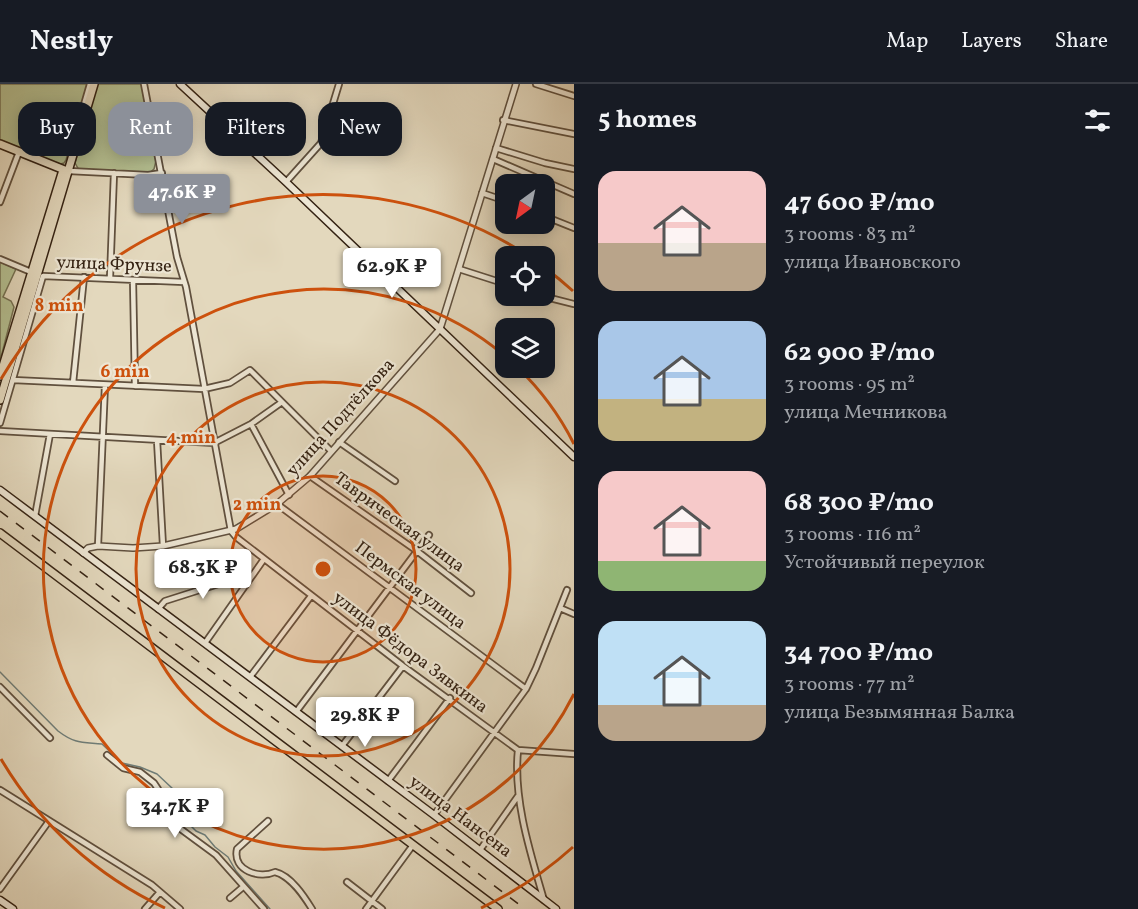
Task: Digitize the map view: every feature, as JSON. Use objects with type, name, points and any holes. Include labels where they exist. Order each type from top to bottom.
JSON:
[{"type":"main road","points":[[0,400],[92,84]]},
{"type":"main road","points":[[180,84],[574,457]]},
{"type":"main road","points":[[0,144],[18,152]]},
{"type":"main road","points":[[29,156],[66,170]]},
{"type":"main road","points":[[0,376],[31,272],[66,170]]},
{"type":"main road","name":"улица Нансена","points":[[0,490],[556,909]]},
{"type":"main road","points":[[0,533],[498,909]]},
{"type":"main road","points":[[0,900],[13,909]]},
{"type":"street","points":[[144,84],[231,531]]},
{"type":"street","points":[[286,182],[321,143],[339,84]]},
{"type":"street","points":[[440,329],[516,84]]},
{"type":"street","points":[[536,84],[574,96]]},
{"type":"street","points":[[503,120],[574,134]]},
{"type":"street","points":[[495,148],[574,169]]},
{"type":"street","points":[[0,202],[18,155]]},
{"type":"street","points":[[493,159],[574,194]]},
{"type":"street","points":[[66,170],[148,175],[162,173]]},
{"type":"street","points":[[110,278],[114,173]]},
{"type":"street","points":[[482,193],[495,197]]},
{"type":"street","points":[[555,220],[574,228]]},
{"type":"street","name":"улица Фрунзе","points":[[0,259],[31,272]]},
{"type":"street","points":[[459,269],[495,280]]},
{"type":"street","name":"улица Фрунзе","points":[[12,380],[43,276],[184,282]]},
{"type":"street","points":[[73,383],[84,277]]},
{"type":"street","points":[[133,280],[135,386]]},
{"type":"street","points":[[555,299],[574,304]]},
{"type":"street","name":"улица Подтёлкова","points":[[83,553],[88,548],[98,546],[133,548],[163,546],[231,531],[277,504],[310,476],[440,329]]},
{"type":"street","points":[[0,423],[12,380],[204,389],[230,383],[250,370],[331,451]]},
{"type":"street","points":[[98,546],[105,385]]},
{"type":"street","points":[[0,431],[214,442],[251,424],[282,402]]},
{"type":"street","points":[[251,424],[289,495]]},
{"type":"street","points":[[35,516],[50,434]]},
{"type":"street","points":[[157,440],[163,546]]},
{"type":"street","points":[[339,442],[395,481]]},
{"type":"street","name":"Таврическая улица","points":[[310,476],[417,551],[471,593]]},
{"type":"street","name":"Пермская улица","points":[[277,504],[526,689]]},
{"type":"street","name":"улица Фёдора Зявкина","points":[[231,531],[311,596],[518,750]]},
{"type":"street","points":[[296,711],[429,535]]},
{"type":"street","points":[[205,643],[264,560]]},
{"type":"street","points":[[158,609],[165,601],[231,580],[240,581],[246,585]]},
{"type":"street","points":[[434,815],[526,689],[567,590]]},
{"type":"street","points":[[250,677],[311,596]]},
{"type":"street","points":[[560,609],[574,614]]},
{"type":"street","points":[[342,746],[403,666]]},
{"type":"street","points":[[0,687],[50,738]]},
{"type":"street","points":[[388,781],[450,698]]},
{"type":"street","points":[[544,900],[518,796],[516,765],[518,750],[574,754]]},
{"type":"street","points":[[107,754],[123,768],[140,772],[154,783],[158,789],[158,795],[175,822],[226,865],[264,909]]},
{"type":"street","points":[[0,790],[152,885],[180,909]]},
{"type":"street","points":[[480,850],[518,796]]},
{"type":"street","points":[[0,889],[49,821]]},
{"type":"street","points":[[235,860],[237,849],[268,821]]},
{"type":"street","points":[[366,909],[413,845]]},
{"type":"street","points":[[226,865],[235,860]]},
{"type":"street","points":[[235,860],[248,872],[267,876],[275,872],[284,875],[302,894],[312,909]]},
{"type":"street","points":[[347,882],[382,909]]},
{"type":"street","points":[[230,898],[243,887]]},
{"type":"street","points":[[145,909],[160,892]]},
{"type":"green space","points":[[0,84],[88,84],[83,102],[18,102],[18,149],[0,142]]},
{"type":"green space","points":[[97,84],[142,84],[145,102],[108,102],[108,156],[155,156],[154,169],[148,174],[79,170],[75,163],[77,156],[96,156],[96,102],[92,102]]},
{"type":"green space","points":[[35,156],[67,156],[64,163],[57,165]]},
{"type":"green space","points":[[0,262],[16,269],[3,297],[11,301],[14,307],[0,361]]},
{"type":"waterway","points":[[0,672],[64,735],[79,742],[102,744],[122,763],[157,774],[173,789],[188,810],[190,825],[205,835],[228,857],[236,871],[270,909]]},
{"type":"railway","points":[[0,511],[525,909]]}]
